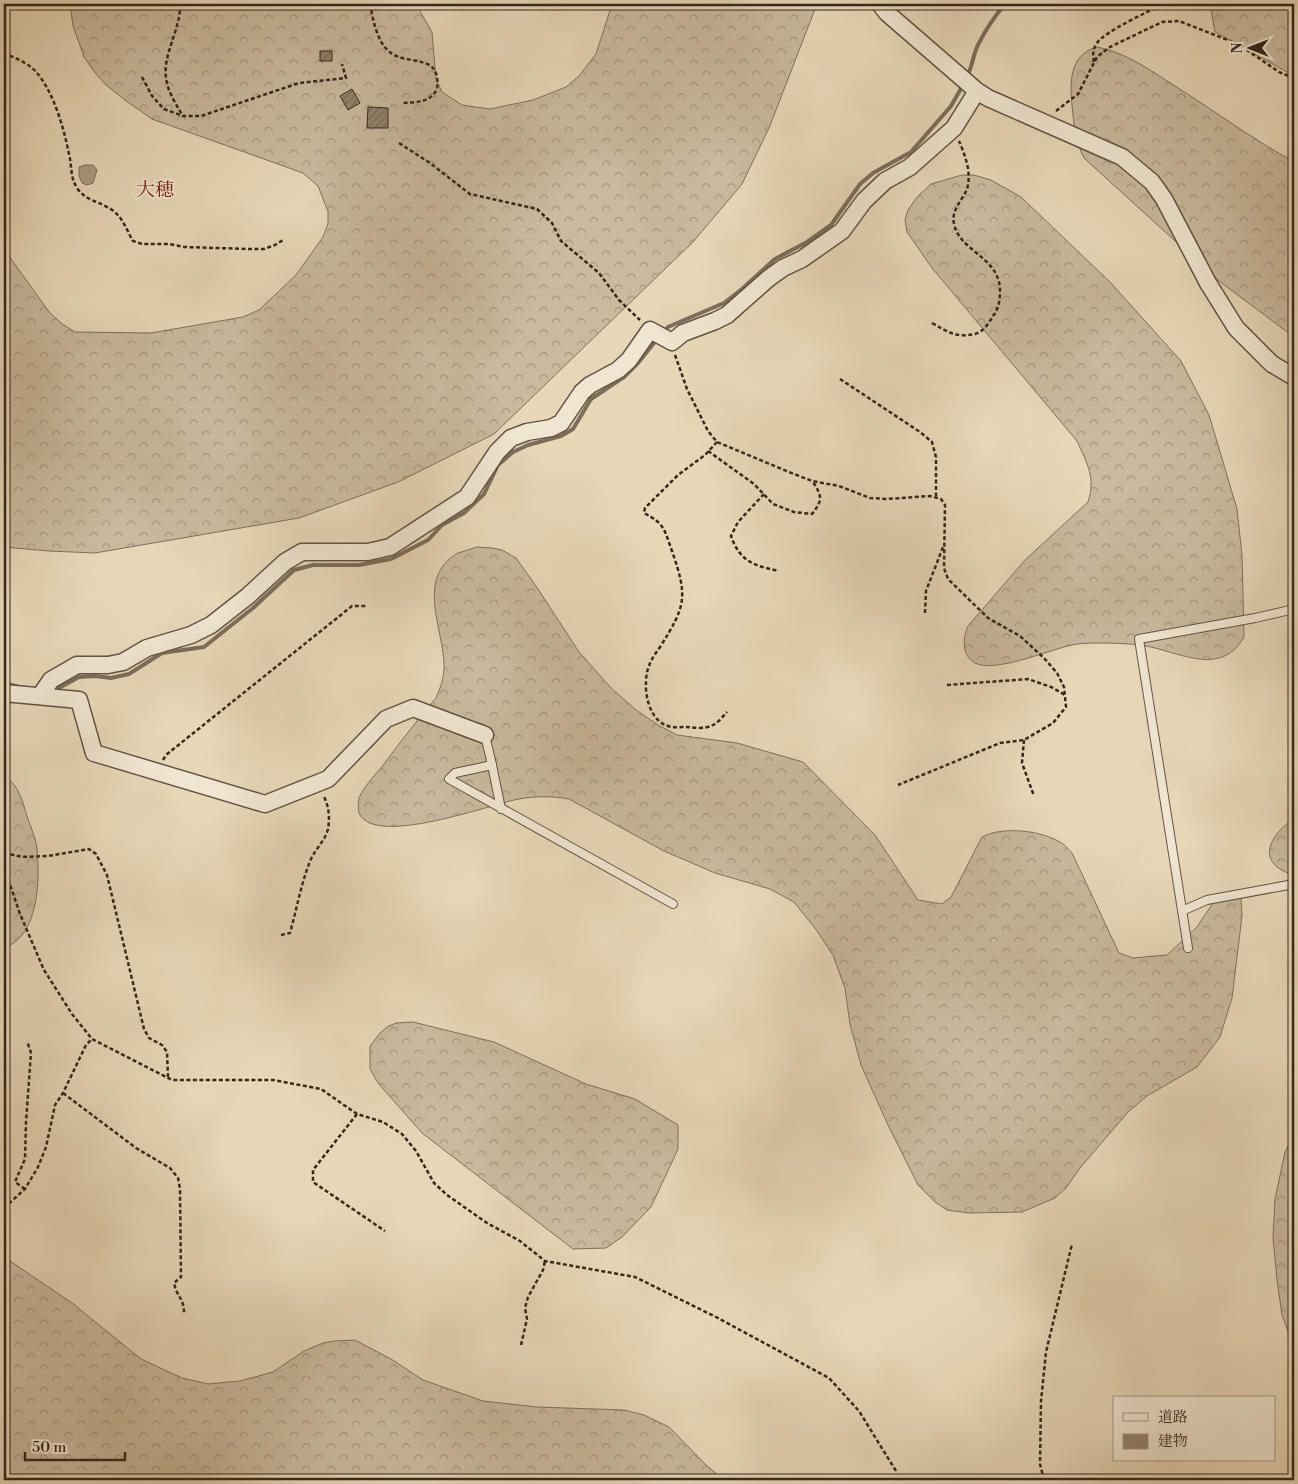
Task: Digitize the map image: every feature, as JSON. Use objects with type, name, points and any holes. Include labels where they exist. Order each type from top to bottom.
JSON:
[{"type":"street","points":[[880,4],[887,13],[977,91],[988,98],[1122,157],[1152,182],[1164,199],[1208,283],[1236,328],[1272,364],[1294,377]]},
{"type":"street","points":[[40,696],[51,680],[76,665],[108,665],[123,662],[147,648],[191,635],[211,625],[248,596],[285,562],[302,552],[368,552],[390,547],[467,496],[497,452],[511,438],[527,432],[551,428],[561,423],[582,392],[590,385],[618,370],[629,360],[650,330],[672,342],[683,333],[727,315],[769,278],[842,231],[864,201],[885,181],[910,167],[954,128],[977,91]]},
{"type":"street","points":[[4,693],[78,700],[94,753],[158,770],[265,804],[328,778],[386,719],[413,708],[485,735]]},
{"type":"lane","points":[[1188,948],[1139,638],[1255,618],[1294,609]]},
{"type":"lane","points":[[485,735],[501,809]]},
{"type":"lane","points":[[492,765],[455,774],[449,780],[673,904]]},
{"type":"lane","points":[[1182,911],[1207,900],[1294,884]]},
{"type":"path","points":[[180,4],[178,26],[165,69],[167,86],[183,116]]},
{"type":"path","points":[[370,4],[381,42],[391,53],[426,63],[433,68],[437,75],[437,89],[430,98],[424,101],[403,103]]},
{"type":"path","points":[[1094,63],[1092,52],[1097,42],[1111,32],[1164,4]]},
{"type":"path","points":[[1043,122],[1078,94],[1097,57],[1110,47],[1162,22],[1179,21],[1238,44],[1279,72],[1294,78]]},
{"type":"path","points":[[4,53],[19,60],[36,72],[47,90],[65,136],[71,172],[78,190],[84,196],[110,208],[122,218],[133,241],[142,244],[169,244],[184,247],[249,249],[275,246],[283,240]]},
{"type":"path","points":[[142,77],[152,96],[164,109],[183,116],[201,116],[299,83],[346,78],[342,64]]},
{"type":"path","points":[[932,323],[957,336],[977,334],[987,325],[1000,302],[1000,284],[997,274],[989,263],[959,236],[956,229],[954,212],[967,189],[968,171],[966,157],[954,128]]},
{"type":"path","points":[[398,143],[430,163],[470,194],[537,209],[552,223],[561,241],[599,274],[619,300],[650,330]]},
{"type":"path","points":[[672,342],[688,389],[708,431],[717,442],[812,481],[839,486],[870,498],[887,499],[930,496],[941,499],[944,505],[944,568],[948,579],[988,618],[1020,636],[1057,673],[1064,687],[1066,707],[1053,723],[1024,740],[1000,743],[898,785]]},
{"type":"path","points":[[840,379],[932,442],[936,457],[936,497]]},
{"type":"path","points":[[717,442],[678,475],[645,508],[644,513],[658,520],[664,530],[679,570],[682,585],[682,605],[676,621],[650,661],[646,680],[646,698],[652,713],[661,723],[669,727],[701,728],[713,725],[728,712]]},
{"type":"path","points":[[708,451],[754,484],[773,504],[794,512],[812,514],[820,504],[820,493],[812,481]]},
{"type":"path","points":[[764,494],[738,522],[732,536],[736,550],[756,566],[779,572]]},
{"type":"path","points":[[925,613],[926,591],[944,546]]},
{"type":"path","points":[[158,770],[166,755],[352,606],[367,606]]},
{"type":"path","points":[[947,685],[1028,679],[1065,695]]},
{"type":"path","points":[[1024,740],[1022,763],[1034,796]]},
{"type":"path","points":[[281,936],[290,933],[302,885],[312,857],[325,838],[328,827],[329,810],[325,798],[316,784]]},
{"type":"path","points":[[4,853],[23,857],[48,856],[89,849],[96,854],[107,874],[144,1029],[149,1038],[162,1045],[167,1052],[168,1078]]},
{"type":"path","points":[[4,867],[20,914],[44,970],[72,1014],[92,1040],[172,1080],[273,1080],[321,1089],[358,1114],[383,1122],[402,1134],[416,1150],[434,1183],[447,1195],[487,1223],[520,1241],[545,1261],[635,1277],[716,1317],[829,1378],[859,1410],[896,1471]]},
{"type":"path","points":[[4,1208],[25,1190],[38,1167],[46,1147],[55,1105],[63,1093],[86,1045],[92,1040]]},
{"type":"path","points":[[25,1190],[15,1182],[25,1159],[31,1053],[26,1041]]},
{"type":"path","points":[[63,1093],[136,1148],[170,1168],[178,1178],[180,1190],[181,1277],[174,1283],[175,1290],[184,1303],[184,1314]]},
{"type":"path","points":[[358,1114],[313,1170],[313,1182],[385,1231]]},
{"type":"path","points":[[1044,1480],[1040,1464],[1040,1401],[1046,1352],[1072,1244]]},
{"type":"path","points":[[522,1345],[527,1319],[526,1302],[543,1270],[545,1261]]},
{"type":"green space","points":[[70,4],[416,4],[432,32],[436,79],[442,92],[462,105],[490,109],[533,100],[566,87],[579,76],[596,54],[612,4],[817,4],[769,128],[742,184],[693,242],[494,434],[398,482],[299,518],[95,553],[4,547],[4,249],[49,312],[62,324],[75,332],[151,333],[243,317],[259,310],[296,275],[323,237],[328,224],[328,211],[318,186],[303,173],[152,119],[105,84],[84,57],[73,26]]},
{"type":"green space","points":[[1210,4],[1294,4],[1294,76],[1215,32]]},
{"type":"green space","points":[[1096,47],[1118,53],[1139,63],[1294,162],[1294,337],[1219,281],[1084,158],[1074,126],[1071,97],[1072,79],[1076,63],[1087,51]]},
{"type":"green space","points":[[962,175],[974,175],[991,180],[1021,197],[1110,282],[1181,361],[1209,415],[1237,509],[1242,555],[1244,637],[1226,655],[1215,659],[1192,658],[1143,646],[1085,643],[995,665],[975,663],[967,656],[964,641],[968,626],[1025,560],[1088,502],[1091,478],[1077,441],[932,268],[907,232],[905,220],[908,210],[917,197],[931,184]]},
{"type":"green space","points":[[477,547],[502,550],[516,558],[579,652],[612,689],[636,710],[658,725],[677,735],[737,743],[803,762],[875,835],[918,900],[942,904],[951,897],[982,837],[1000,831],[1022,831],[1045,835],[1063,844],[1072,853],[1119,953],[1133,958],[1167,955],[1197,927],[1217,897],[1223,893],[1235,893],[1241,898],[1242,916],[1232,998],[1220,1037],[1197,1067],[1147,1096],[1128,1112],[1080,1168],[1066,1188],[1055,1198],[1022,1212],[969,1213],[947,1210],[935,1202],[918,1185],[888,1125],[861,1065],[850,1024],[845,988],[833,955],[815,928],[794,902],[770,889],[715,873],[664,851],[569,799],[531,797],[434,821],[409,825],[386,826],[369,823],[359,813],[359,798],[364,789],[436,698],[441,683],[444,672],[443,653],[434,591],[437,576],[445,564],[458,553]]},
{"type":"green space","points":[[4,777],[13,783],[24,805],[36,845],[38,876],[35,906],[31,920],[16,942],[4,948]]},
{"type":"green space","points":[[1294,819],[1294,876],[1281,870],[1272,861],[1270,847],[1282,828]]},
{"type":"green space","points":[[413,1022],[494,1042],[586,1084],[635,1099],[678,1125],[678,1149],[651,1207],[622,1237],[606,1248],[573,1249],[422,1133],[378,1083],[370,1069],[370,1046],[380,1033],[396,1023]]},
{"type":"green space","points":[[1294,1135],[1294,1347],[1282,1315],[1273,1238],[1275,1199],[1285,1152]]},
{"type":"green space","points":[[4,1257],[72,1303],[141,1359],[182,1378],[208,1384],[240,1381],[273,1372],[304,1351],[323,1343],[355,1340],[391,1359],[423,1380],[483,1401],[537,1407],[624,1410],[644,1415],[669,1427],[706,1465],[724,1480],[4,1480]]},
{"type":"shaded area","points":[[93,165],[97,170],[93,183],[87,185],[82,183],[79,176],[79,167]]},
{"type":"building","points":[[320,51],[332,51],[332,61],[320,61]]},
{"type":"building","points":[[352,89],[360,103],[348,110],[340,96]]},
{"type":"building","points":[[368,107],[388,108],[388,128],[367,128]]},
{"type":"waterway","points":[[967,76],[977,47],[1005,4]]},
{"type":"waterway","points":[[663,333],[668,327],[724,303],[775,259],[807,242],[831,225],[860,184],[873,173],[911,152],[951,106],[963,85]]},
{"type":"waterway","points":[[51,688],[59,688],[79,677],[111,678],[129,674],[162,653],[204,647],[253,608],[294,570],[313,565],[359,565],[391,559],[428,540],[442,525],[464,513],[484,494],[498,465],[513,452],[528,445],[561,436],[573,429],[591,399],[624,377],[658,338]]},
{"type":"waterway","points":[[4,683],[19,687]]},
{"type":"district","name":"大穂","points":[[155,189]]}]
